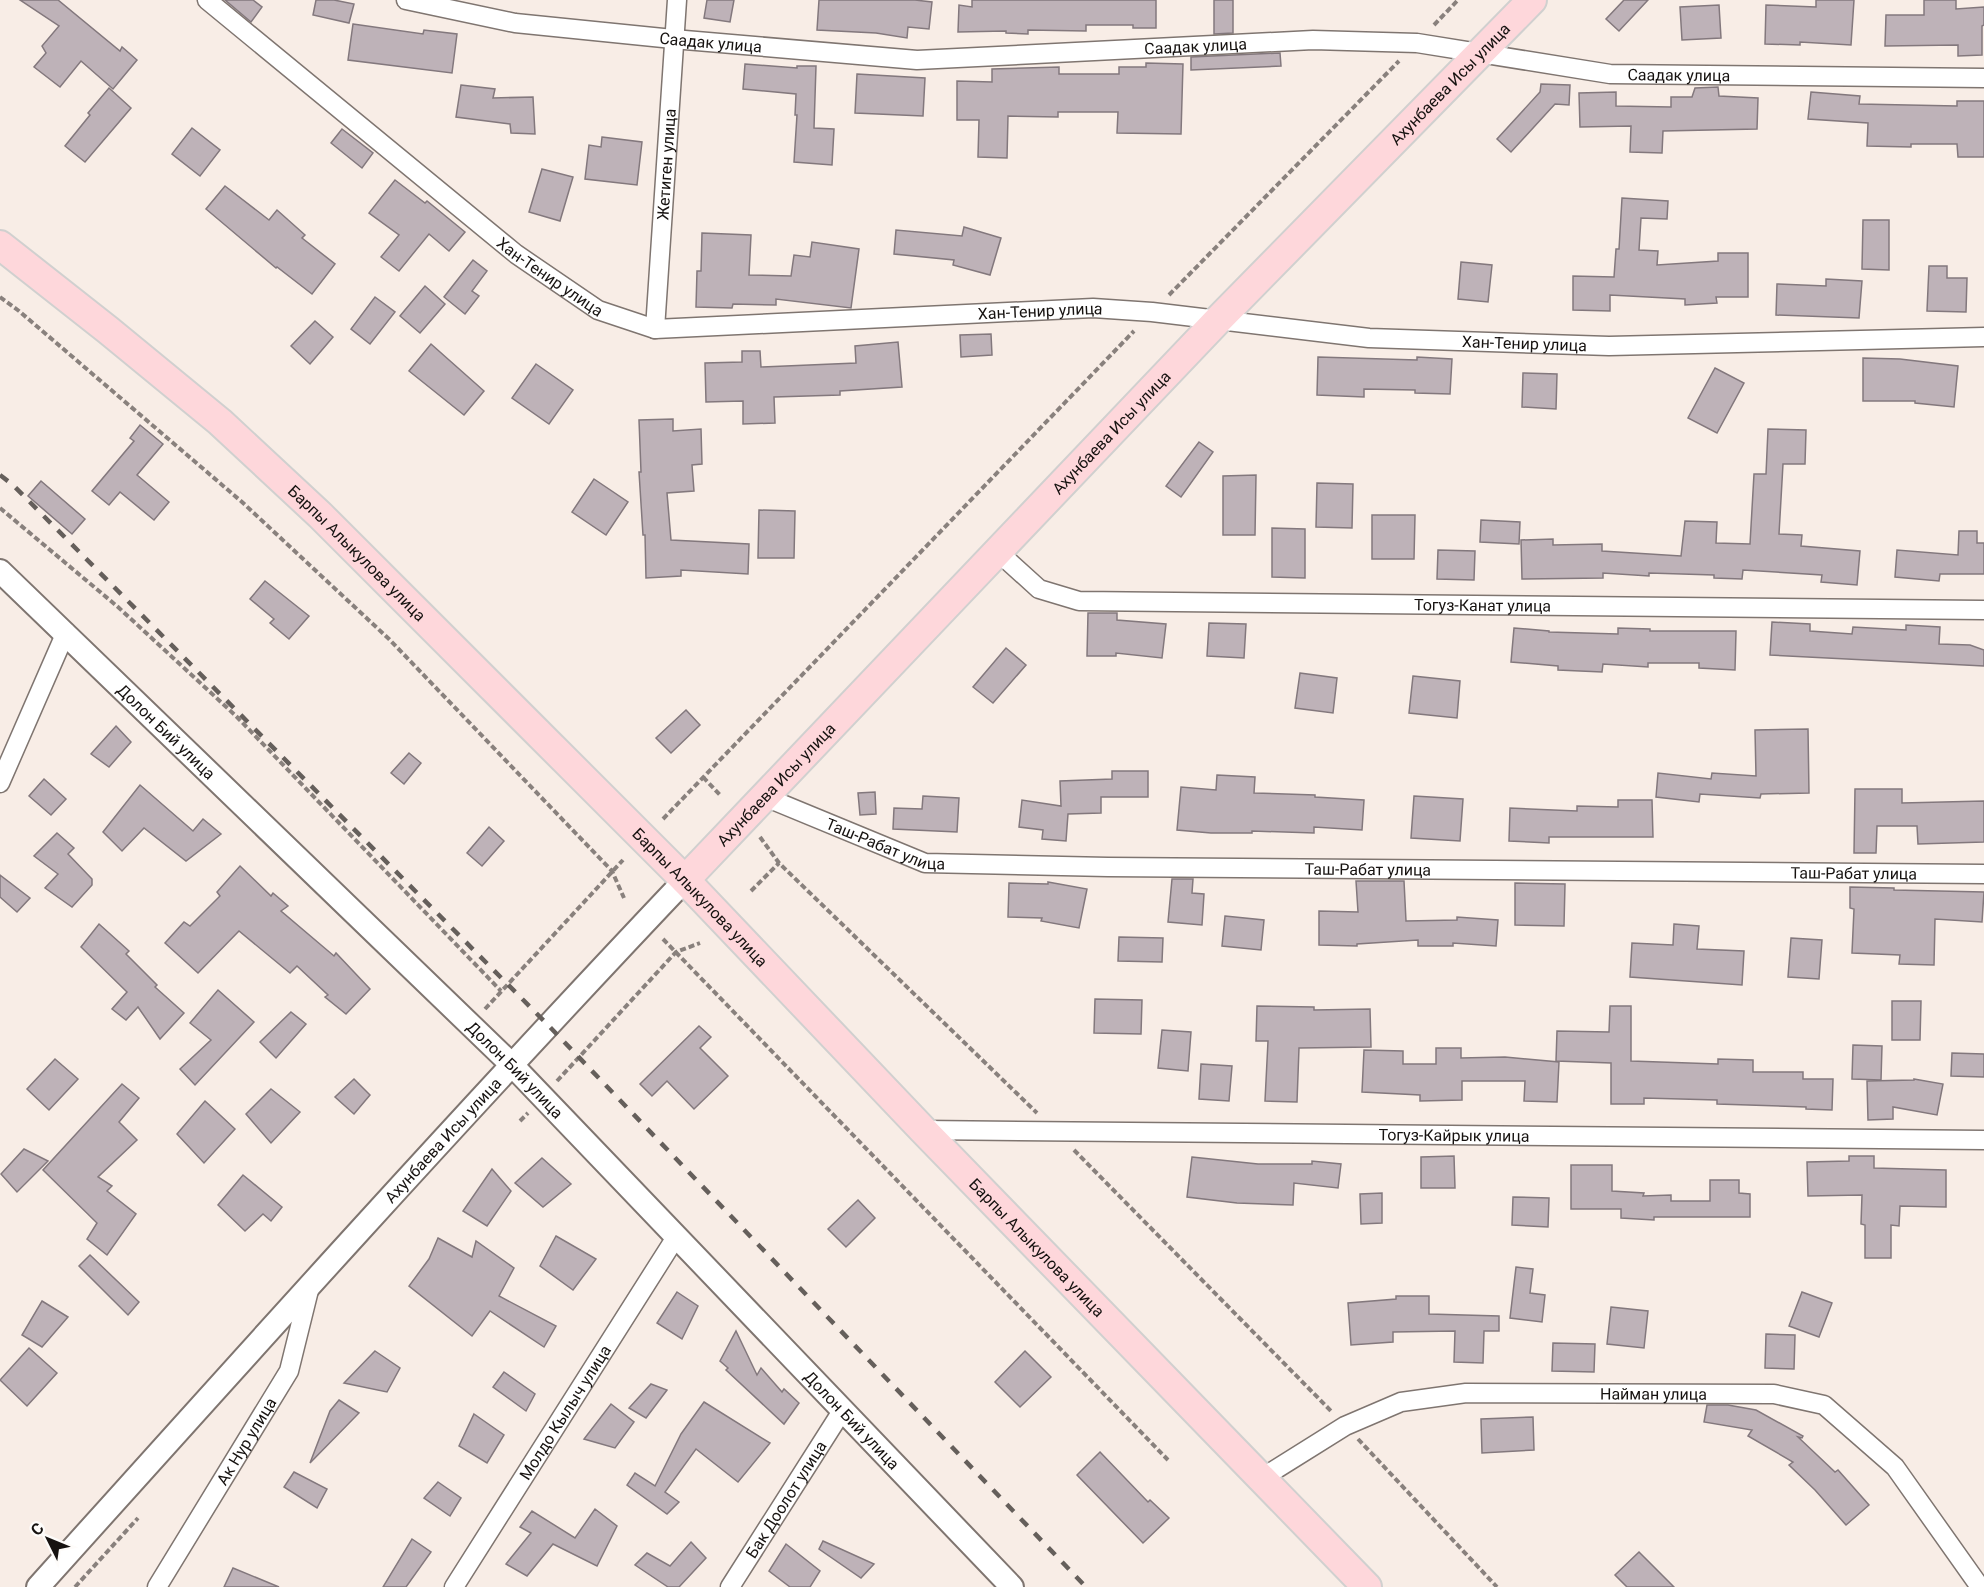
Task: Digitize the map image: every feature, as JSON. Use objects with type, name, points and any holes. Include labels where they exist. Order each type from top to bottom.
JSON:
[{"type":"main road","name":"Ахунбаева Исы улица","points":[[685,880],[1218,320],[1532,0]]},
{"type":"main road","name":"Барпы Алыкулова улица","points":[[0,245],[220,422],[320,515],[685,880],[922,1130],[1367,1587]]},
{"type":"street","name":"Хан-Тенир улица","points":[[207,0],[516,254],[598,310],[655,329],[1093,308],[1152,312],[1369,338],[1609,346],[1984,337]]},
{"type":"street","name":"Саадак улица","points":[[406,0],[515,23],[917,60],[1312,40],[1417,43],[1610,74],[1984,78]]},
{"type":"street","name":"Жетиген улица","points":[[655,329],[677,0]]},
{"type":"street","name":"Тогуз-Канат улица","points":[[997,552],[1039,590],[1079,601],[1984,610]]},
{"type":"street","name":"Долон Бий улица","points":[[0,571],[512,1065],[1006,1585]]},
{"type":"street","points":[[0,783],[66,633]]},
{"type":"street","name":"Таш-Рабат улица","points":[[765,797],[925,863],[1120,867],[1984,874]]},
{"type":"street","name":"Ахунбаева Исы улица","points":[[38,1587],[310,1284],[685,880]]},
{"type":"street","name":"Тогуз-Кайрык улица","points":[[922,1130],[1984,1140]]},
{"type":"street","name":"Молдо Кылыч улица","points":[[454,1587],[676,1237]]},
{"type":"street","name":"Ак Нур улица","points":[[158,1587],[289,1371],[310,1284]]},
{"type":"street","name":"Найман улица","points":[[1262,1478],[1345,1426],[1401,1402],[1466,1393],[1774,1394],[1824,1405],[1894,1467],[1980,1587]]},
{"type":"street","name":"Бак Доолот улица","points":[[730,1587],[842,1412]]},
{"type":"path","points":[[663,819],[1152,312],[1458,0]]},
{"type":"path","points":[[0,297],[242,502],[389,639],[612,871],[624,898]]},
{"type":"path","points":[[0,508],[118,607],[236,716],[501,991]]},
{"type":"path","points":[[703,777],[720,795]]},
{"type":"path","points":[[759,835],[779,863],[1056,1131],[1345,1426],[1497,1587]]},
{"type":"path","points":[[471,1025],[623,860]]},
{"type":"path","points":[[751,891],[779,863]]},
{"type":"path","points":[[663,939],[1168,1460]]},
{"type":"path","points":[[520,1121],[676,952],[700,943]]},
{"type":"path","points":[[75,1587],[138,1518]]},
{"type":"building","points":[[20,0],[58,0],[120,51],[122,47],[137,60],[113,89],[81,61],[60,87],[34,67],[46,53],[42,46],[59,26]]},
{"type":"building","points":[[225,0],[253,0],[262,7],[251,22]]},
{"type":"building","points":[[316,0],[334,0],[354,4],[349,23],[313,15]]},
{"type":"building","points":[[707,0],[734,0],[730,22],[704,18]]},
{"type":"building","points":[[819,0],[932,2],[929,29],[908,27],[907,38],[876,33],[817,30]]},
{"type":"building","points":[[972,0],[1156,0],[1156,28],[1133,28],[1133,25],[1086,25],[1086,31],[1028,30],[1028,34],[1006,33],[1006,31],[958,32],[959,5],[972,7]]},
{"type":"building","points":[[1214,0],[1233,0],[1233,33],[1214,34]]},
{"type":"building","points":[[1624,0],[1648,0],[1619,31],[1606,19]]},
{"type":"building","points":[[1816,0],[1854,0],[1851,45],[1800,42],[1800,45],[1765,44],[1766,5],[1816,7]]},
{"type":"building","points":[[1924,0],[1956,0],[1956,9],[1984,7],[1982,55],[1958,56],[1958,45],[1885,46],[1886,15],[1924,15]]},
{"type":"building","points":[[1719,5],[1721,38],[1682,40],[1680,7]]},
{"type":"building","points":[[353,24],[423,34],[424,30],[457,34],[452,73],[348,60]]},
{"type":"building","points":[[1280,53],[1281,66],[1191,70],[1191,57]]},
{"type":"building","points":[[1146,63],[1183,64],[1181,134],[1117,133],[1118,112],[1058,112],[1058,117],[1008,116],[1007,158],[978,157],[979,120],[957,120],[957,81],[992,82],[992,69],[1059,67],[1059,74],[1119,74],[1119,67],[1146,67]]},
{"type":"building","points":[[745,64],[797,68],[797,66],[816,66],[814,128],[834,129],[832,165],[794,162],[796,94],[743,89]]},
{"type":"building","points":[[857,74],[925,78],[923,116],[855,113]]},
{"type":"building","points":[[1541,84],[1570,85],[1569,105],[1555,104],[1511,152],[1497,139],[1540,92]]},
{"type":"building","points":[[461,85],[495,89],[493,98],[533,97],[535,134],[511,133],[510,124],[456,117]]},
{"type":"building","points":[[1718,87],[1719,96],[1758,98],[1757,129],[1663,131],[1662,153],[1630,152],[1631,126],[1580,127],[1579,93],[1616,92],[1616,106],[1671,107],[1671,97],[1692,97],[1695,88]]},
{"type":"building","points":[[109,88],[131,108],[85,162],[65,146]]},
{"type":"building","points":[[1811,92],[1860,96],[1859,104],[1957,106],[1957,101],[1984,101],[1984,157],[1958,157],[1957,144],[1911,144],[1911,147],[1867,146],[1868,123],[1808,119]]},
{"type":"building","points":[[192,128],[220,150],[200,176],[172,154]]},
{"type":"building","points":[[342,129],[373,153],[362,168],[331,143]]},
{"type":"building","points":[[602,137],[642,142],[637,185],[585,179],[589,145],[601,147]]},
{"type":"building","points":[[542,169],[573,177],[560,221],[529,212]]},
{"type":"building","points":[[395,180],[425,203],[427,201],[465,232],[449,251],[429,234],[399,271],[381,257],[399,235],[369,213]]},
{"type":"building","points":[[225,186],[269,220],[277,210],[305,235],[302,238],[335,264],[312,294],[276,268],[206,209]]},
{"type":"building","points":[[1622,198],[1668,201],[1667,219],[1641,218],[1639,250],[1658,251],[1657,265],[1718,261],[1718,253],[1748,253],[1748,297],[1716,297],[1717,303],[1685,305],[1685,299],[1610,295],[1610,311],[1573,310],[1573,276],[1614,277],[1616,249],[1619,249]]},
{"type":"building","points":[[1863,220],[1889,220],[1889,270],[1862,269]]},
{"type":"building","points":[[964,227],[1001,238],[990,275],[953,265],[954,260],[894,254],[896,230],[962,236]]},
{"type":"building","points":[[702,233],[751,235],[749,275],[791,276],[794,255],[810,257],[812,242],[859,249],[851,308],[776,299],[776,305],[733,304],[732,308],[696,307],[697,271],[701,271]]},
{"type":"building","points":[[473,260],[487,271],[472,291],[479,296],[465,314],[444,297]]},
{"type":"building","points":[[1461,262],[1492,265],[1488,302],[1458,299]]},
{"type":"building","points":[[1929,266],[1947,266],[1947,278],[1967,278],[1966,312],[1927,311]]},
{"type":"building","points":[[1826,279],[1862,281],[1859,318],[1776,315],[1777,284],[1826,286]]},
{"type":"building","points":[[425,286],[445,304],[420,333],[400,316]]},
{"type":"building","points":[[375,297],[395,312],[370,344],[351,329]]},
{"type":"building","points":[[315,321],[333,337],[310,364],[291,346]]},
{"type":"building","points":[[991,334],[992,355],[961,357],[960,335]]},
{"type":"building","points":[[898,342],[902,387],[840,391],[840,395],[774,397],[775,423],[743,424],[743,401],[706,402],[705,363],[742,362],[742,351],[760,351],[761,367],[856,363],[855,346]]},
{"type":"building","points":[[431,344],[484,391],[464,415],[409,371]]},
{"type":"building","points":[[1318,357],[1452,359],[1450,394],[1415,393],[1415,390],[1364,389],[1364,397],[1317,395]]},
{"type":"building","points":[[1863,358],[1900,359],[1958,366],[1954,407],[1915,403],[1915,401],[1863,401]]},
{"type":"building","points":[[536,364],[573,390],[549,424],[512,398]]},
{"type":"building","points":[[1715,368],[1744,383],[1717,433],[1688,418]]},
{"type":"building","points":[[1523,373],[1557,374],[1556,409],[1522,407]]},
{"type":"building","points":[[673,419],[673,431],[701,429],[702,464],[692,465],[694,491],[667,493],[671,540],[749,544],[748,574],[681,570],[681,576],[646,578],[645,535],[643,535],[639,472],[641,472],[639,420]]},
{"type":"building","points":[[140,425],[163,444],[137,475],[169,502],[154,520],[120,492],[109,505],[92,491],[134,441],[130,438]]},
{"type":"building","points":[[1768,429],[1806,430],[1805,464],[1783,464],[1779,534],[1802,535],[1801,546],[1860,551],[1857,585],[1821,582],[1822,575],[1743,570],[1742,579],[1714,578],[1714,575],[1649,573],[1649,576],[1603,573],[1603,578],[1522,579],[1521,540],[1553,539],[1553,545],[1602,544],[1602,551],[1681,556],[1685,521],[1717,522],[1716,543],[1750,544],[1754,474],[1766,474]]},
{"type":"building","points":[[1199,442],[1213,452],[1181,497],[1166,486]]},
{"type":"building","points":[[1256,475],[1255,535],[1223,535],[1223,476]]},
{"type":"building","points":[[594,479],[628,502],[606,535],[572,512]]},
{"type":"building","points":[[41,481],[85,519],[72,534],[28,496]]},
{"type":"building","points":[[1317,483],[1353,484],[1352,528],[1316,527]]},
{"type":"building","points":[[759,510],[795,511],[794,558],[758,558]]},
{"type":"building","points":[[1372,515],[1415,515],[1414,559],[1372,559]]},
{"type":"building","points":[[1481,520],[1520,522],[1519,544],[1480,542]]},
{"type":"building","points":[[1272,528],[1305,529],[1305,578],[1272,577]]},
{"type":"building","points":[[1959,531],[1977,531],[1977,543],[1984,543],[1984,574],[1940,574],[1939,581],[1895,577],[1897,550],[1958,555]]},
{"type":"building","points":[[1438,550],[1475,551],[1474,580],[1437,579]]},
{"type":"building","points":[[265,581],[309,616],[289,639],[270,623],[274,619],[250,599]]},
{"type":"building","points":[[1088,613],[1117,613],[1117,620],[1166,624],[1162,658],[1116,653],[1116,656],[1087,656]]},
{"type":"building","points":[[1772,622],[1810,624],[1810,631],[1852,634],[1853,627],[1906,630],[1906,625],[1940,627],[1939,644],[1970,645],[1984,650],[1984,666],[1770,655]]},
{"type":"building","points":[[1209,623],[1246,624],[1244,658],[1207,656]]},
{"type":"building","points":[[1514,628],[1549,632],[1618,634],[1618,628],[1650,629],[1650,631],[1736,631],[1735,670],[1699,668],[1699,663],[1648,663],[1648,667],[1603,664],[1602,672],[1558,670],[1558,666],[1511,662]]},
{"type":"building","points":[[1006,648],[1026,665],[993,703],[973,687]]},
{"type":"building","points":[[1300,673],[1337,678],[1333,713],[1295,708]]},
{"type":"building","points":[[1413,676],[1460,681],[1457,718],[1409,713]]},
{"type":"building","points":[[686,710],[700,725],[671,753],[656,738]]},
{"type":"building","points":[[116,726],[131,742],[109,767],[91,754]]},
{"type":"building","points":[[1808,729],[1809,793],[1761,794],[1760,798],[1700,794],[1699,802],[1656,797],[1658,773],[1711,779],[1712,773],[1756,776],[1755,730]]},
{"type":"building","points":[[409,753],[421,763],[404,784],[391,773]]},
{"type":"building","points":[[1112,771],[1148,771],[1148,797],[1101,797],[1101,813],[1068,814],[1066,841],[1042,839],[1043,830],[1019,827],[1022,800],[1061,806],[1060,781],[1112,779]]},
{"type":"building","points":[[1217,775],[1255,777],[1254,793],[1315,795],[1315,797],[1364,800],[1362,830],[1314,827],[1314,833],[1252,831],[1252,833],[1211,833],[1177,830],[1181,787],[1216,790]]},
{"type":"building","points":[[44,779],[66,799],[51,815],[29,796]]},
{"type":"building","points":[[140,785],[193,831],[203,819],[221,834],[186,861],[144,828],[122,851],[103,832]]},
{"type":"building","points":[[1855,789],[1902,789],[1902,803],[1984,801],[1984,842],[1918,844],[1917,826],[1877,826],[1876,853],[1854,853]]},
{"type":"building","points":[[875,792],[876,814],[860,815],[858,793]]},
{"type":"building","points":[[923,796],[959,798],[957,832],[893,829],[894,808],[922,809]]},
{"type":"building","points":[[1414,796],[1463,799],[1460,841],[1411,838]]},
{"type":"building","points":[[1618,800],[1652,800],[1653,837],[1549,837],[1549,843],[1509,841],[1510,808],[1577,811],[1577,806],[1618,807]]},
{"type":"building","points":[[489,827],[504,841],[482,866],[467,853]]},
{"type":"building","points":[[57,833],[74,848],[68,854],[92,879],[92,885],[72,907],[45,888],[58,874],[34,856]]},
{"type":"building","points":[[240,866],[271,896],[273,893],[288,906],[281,911],[334,956],[336,953],[370,989],[346,1014],[325,997],[328,995],[297,966],[290,973],[239,931],[198,973],[165,943],[184,922],[190,926],[220,896],[217,892]]},
{"type":"building","points":[[0,875],[30,898],[17,912],[0,897]]},
{"type":"building","points":[[1172,879],[1193,879],[1192,893],[1204,894],[1202,925],[1168,922]]},
{"type":"building","points":[[1356,881],[1404,881],[1406,921],[1457,920],[1457,917],[1498,920],[1496,946],[1453,943],[1453,946],[1418,946],[1418,940],[1357,944],[1357,946],[1319,945],[1319,911],[1358,912]]},
{"type":"building","points":[[1048,882],[1087,889],[1079,928],[1041,921],[1042,918],[1008,917],[1009,883],[1048,884]]},
{"type":"building","points":[[1515,883],[1565,884],[1564,926],[1515,925]]},
{"type":"building","points":[[1850,887],[1984,892],[1982,922],[1935,919],[1934,965],[1899,964],[1900,955],[1852,953],[1854,909],[1850,908]]},
{"type":"building","points":[[1225,916],[1264,920],[1261,950],[1222,946]]},
{"type":"building","points":[[99,924],[129,951],[126,954],[157,985],[155,987],[184,1013],[160,1039],[138,1007],[126,1020],[112,1009],[127,992],[81,947]]},
{"type":"building","points":[[1674,924],[1699,926],[1697,949],[1744,951],[1742,985],[1630,977],[1632,943],[1673,945]]},
{"type":"building","points":[[1119,937],[1163,938],[1162,962],[1118,961]]},
{"type":"building","points":[[1791,938],[1822,940],[1819,979],[1788,977]]},
{"type":"building","points":[[218,990],[254,1022],[195,1085],[180,1069],[211,1040],[190,1023]]},
{"type":"building","points":[[1095,999],[1142,1000],[1141,1034],[1094,1033]]},
{"type":"building","points":[[1892,1001],[1921,1001],[1920,1040],[1892,1040]]},
{"type":"building","points":[[1257,1006],[1314,1007],[1314,1010],[1370,1009],[1371,1047],[1299,1048],[1297,1102],[1265,1101],[1268,1041],[1256,1041]]},
{"type":"building","points":[[1610,1006],[1631,1006],[1631,1061],[1718,1064],[1718,1059],[1753,1060],[1753,1072],[1803,1072],[1803,1079],[1833,1079],[1832,1110],[1717,1104],[1717,1100],[1644,1098],[1644,1104],[1611,1104],[1611,1063],[1556,1061],[1557,1031],[1609,1032]]},
{"type":"building","points":[[291,1012],[306,1024],[276,1058],[260,1042]]},
{"type":"building","points":[[699,1026],[711,1037],[700,1048],[728,1076],[694,1109],[667,1081],[652,1096],[640,1084]]},
{"type":"building","points":[[1162,1030],[1191,1032],[1188,1071],[1158,1068]]},
{"type":"building","points":[[1853,1045],[1882,1046],[1881,1080],[1852,1079]]},
{"type":"building","points":[[1436,1048],[1461,1048],[1461,1058],[1505,1057],[1559,1062],[1557,1102],[1524,1101],[1525,1081],[1462,1081],[1462,1100],[1420,1101],[1420,1095],[1362,1092],[1364,1050],[1403,1051],[1403,1064],[1436,1064]]},
{"type":"building","points":[[1952,1053],[1984,1054],[1984,1077],[1951,1076]]},
{"type":"building","points":[[55,1059],[78,1079],[49,1110],[27,1089]]},
{"type":"building","points":[[1201,1064],[1232,1066],[1229,1101],[1199,1099]]},
{"type":"building","points":[[354,1079],[370,1095],[354,1114],[335,1097]]},
{"type":"building","points":[[1914,1079],[1943,1084],[1937,1115],[1893,1107],[1893,1119],[1868,1120],[1867,1081]]},
{"type":"building","points":[[122,1084],[139,1098],[119,1122],[137,1140],[98,1177],[112,1186],[107,1191],[136,1214],[107,1255],[87,1239],[97,1223],[43,1170]]},
{"type":"building","points":[[271,1089],[300,1112],[271,1143],[246,1114]]},
{"type":"building","points":[[205,1101],[235,1129],[204,1163],[177,1134]]},
{"type":"building","points":[[24,1149],[48,1161],[17,1192],[1,1174]]},
{"type":"building","points":[[1454,1156],[1455,1188],[1421,1188],[1421,1157]]},
{"type":"building","points":[[1849,1156],[1874,1156],[1874,1168],[1946,1170],[1946,1207],[1900,1206],[1899,1226],[1891,1225],[1891,1258],[1865,1258],[1865,1225],[1861,1224],[1862,1195],[1808,1196],[1807,1162],[1849,1161]]},
{"type":"building","points":[[1192,1157],[1258,1164],[1312,1164],[1312,1161],[1341,1164],[1338,1188],[1294,1183],[1293,1205],[1237,1203],[1187,1197]]},
{"type":"building","points":[[542,1158],[571,1184],[543,1207],[515,1183]]},
{"type":"building","points":[[1571,1165],[1612,1165],[1612,1191],[1644,1193],[1643,1196],[1671,1195],[1671,1201],[1710,1201],[1710,1180],[1739,1180],[1739,1193],[1750,1194],[1750,1217],[1654,1217],[1654,1220],[1621,1218],[1621,1209],[1571,1209]]},
{"type":"building","points":[[492,1169],[511,1191],[487,1226],[463,1211]]},
{"type":"building","points":[[243,1175],[282,1207],[271,1221],[263,1214],[245,1231],[218,1205]]},
{"type":"building","points":[[1382,1193],[1382,1223],[1361,1224],[1360,1194]]},
{"type":"building","points":[[1513,1197],[1549,1198],[1548,1227],[1512,1225]]},
{"type":"building","points":[[858,1200],[875,1218],[846,1247],[828,1229]]},
{"type":"building","points":[[556,1236],[596,1259],[573,1290],[540,1266]]},
{"type":"building","points":[[438,1238],[472,1257],[476,1241],[514,1268],[499,1296],[556,1326],[544,1347],[490,1311],[472,1336],[409,1286],[429,1259]]},
{"type":"building","points":[[90,1255],[139,1302],[128,1315],[79,1266]]},
{"type":"building","points":[[1516,1267],[1533,1269],[1530,1293],[1545,1295],[1542,1322],[1510,1318]]},
{"type":"building","points":[[677,1292],[698,1306],[682,1339],[657,1323]]},
{"type":"building","points":[[1802,1292],[1832,1303],[1819,1337],[1789,1326]]},
{"type":"building","points":[[1396,1296],[1429,1296],[1429,1314],[1499,1316],[1499,1331],[1484,1331],[1483,1363],[1454,1362],[1455,1331],[1393,1332],[1393,1342],[1351,1345],[1348,1303],[1396,1299]]},
{"type":"building","points":[[42,1301],[68,1317],[42,1347],[22,1335]]},
{"type":"building","points":[[1611,1307],[1648,1311],[1644,1348],[1607,1344]]},
{"type":"building","points":[[736,1331],[757,1375],[761,1368],[782,1392],[784,1389],[799,1403],[784,1424],[726,1370],[728,1368],[720,1361]]},
{"type":"building","points":[[1766,1334],[1795,1335],[1794,1369],[1765,1368]]},
{"type":"building","points":[[1553,1343],[1595,1344],[1594,1372],[1552,1371]]},
{"type":"building","points":[[29,1348],[57,1373],[27,1406],[0,1380]]},
{"type":"building","points":[[375,1351],[400,1368],[387,1392],[344,1383]]},
{"type":"building","points":[[1025,1351],[1051,1377],[1020,1407],[995,1382]]},
{"type":"building","points":[[504,1372],[535,1394],[526,1411],[493,1387]]},
{"type":"building","points":[[651,1384],[667,1390],[646,1418],[629,1408]]},
{"type":"building","points":[[339,1400],[359,1413],[310,1463],[330,1411]]},
{"type":"building","points":[[704,1402],[770,1443],[738,1482],[696,1449],[665,1492],[679,1502],[667,1514],[627,1485],[635,1473],[655,1486],[681,1434]]},
{"type":"building","points":[[611,1404],[634,1422],[615,1448],[584,1439]]},
{"type":"building","points":[[1707,1405],[1728,1405],[1756,1410],[1803,1436],[1798,1437],[1835,1472],[1838,1470],[1869,1505],[1846,1525],[1789,1465],[1793,1462],[1748,1436],[1752,1430],[1704,1422]]},
{"type":"building","points":[[474,1414],[504,1435],[487,1463],[459,1446]]},
{"type":"building","points":[[1533,1417],[1534,1450],[1482,1453],[1481,1419]]},
{"type":"building","points":[[1100,1452],[1148,1502],[1150,1500],[1169,1518],[1143,1543],[1077,1475]]},
{"type":"building","points":[[294,1472],[327,1489],[317,1508],[284,1487]]},
{"type":"building","points":[[438,1482],[461,1498],[450,1516],[424,1498]]},
{"type":"building","points":[[595,1509],[617,1526],[597,1566],[553,1544],[527,1576],[506,1564],[531,1533],[520,1527],[532,1511],[575,1538]]},
{"type":"building","points":[[412,1539],[431,1552],[406,1587],[383,1587]]},
{"type":"building","points":[[823,1541],[874,1564],[861,1578],[819,1549]]},
{"type":"building","points":[[691,1542],[706,1558],[679,1587],[668,1587],[635,1565],[647,1553],[670,1566]]},
{"type":"building","points":[[786,1544],[820,1571],[810,1587],[790,1587],[769,1571]]},
{"type":"building","points":[[1639,1552],[1674,1587],[1627,1587],[1615,1575]]},
{"type":"building","points":[[233,1568],[279,1587],[224,1587]]},
{"type":"railway","points":[[0,475],[13,485],[548,1025],[1086,1587]]}]
